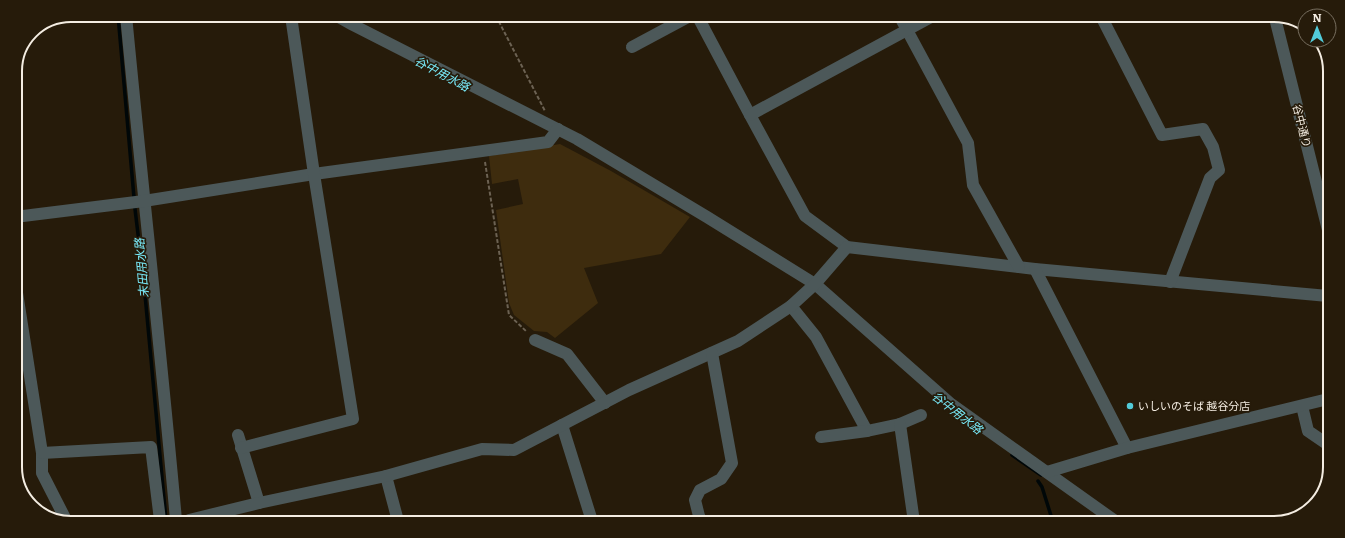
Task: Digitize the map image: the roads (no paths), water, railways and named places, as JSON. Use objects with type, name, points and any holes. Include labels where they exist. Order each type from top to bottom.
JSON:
[{"type":"street","points":[[127,22],[162,365],[176,516]]},
{"type":"street","points":[[241,448],[353,419],[314,174],[292,22]]},
{"type":"street","points":[[350,22],[576,139],[707,217],[815,284],[951,404],[1108,516]]},
{"type":"street","points":[[632,48],[679,22]]},
{"type":"street","points":[[701,22],[805,216],[847,247],[1035,269],[1323,296]]},
{"type":"street","points":[[903,22],[968,143],[973,185],[1019,267]]},
{"type":"street","points":[[750,116],[921,22]]},
{"type":"street","points":[[1104,22],[1162,135],[1203,130],[1213,147],[1219,170],[1210,178],[1170,282]]},
{"type":"street","name":"谷中通り","points":[[1276,22],[1323,210]]},
{"type":"street","points":[[22,216],[144,201],[314,174],[548,142],[558,129]]},
{"type":"street","points":[[205,516],[386,476],[482,449],[514,450],[629,390],[738,341],[791,306],[815,284],[847,247]]},
{"type":"street","points":[[1035,269],[1127,448]]},
{"type":"street","points":[[791,306],[816,337],[867,431]]},
{"type":"street","points":[[22,325],[42,453],[42,473],[64,516]]},
{"type":"street","points":[[534,340],[567,354],[605,403]]},
{"type":"street","points":[[699,516],[695,500],[700,490],[720,479],[732,463],[712,353]]},
{"type":"street","points":[[1047,472],[1127,448],[1323,400]]},
{"type":"street","points":[[1302,406],[1308,431],[1323,441]]},
{"type":"street","points":[[821,437],[867,431],[900,424],[921,415]]},
{"type":"street","points":[[900,424],[913,516]]},
{"type":"street","points":[[562,425],[590,516]]},
{"type":"street","points":[[238,435],[259,503]]},
{"type":"street","points":[[42,453],[151,447],[160,516]]},
{"type":"street","points":[[386,476],[397,516]]},
{"type":"waterway","name":"末田用水路","points":[[119,22],[135,209],[144,284],[166,516]]},
{"type":"waterway","name":"谷中用水路","points":[[1012,455],[1041,475]]},
{"type":"waterway","points":[[1038,481],[1042,487],[1051,516]]},
{"type":"place","name":"いしいのそば 越谷分店","points":[[1130,406]]}]
